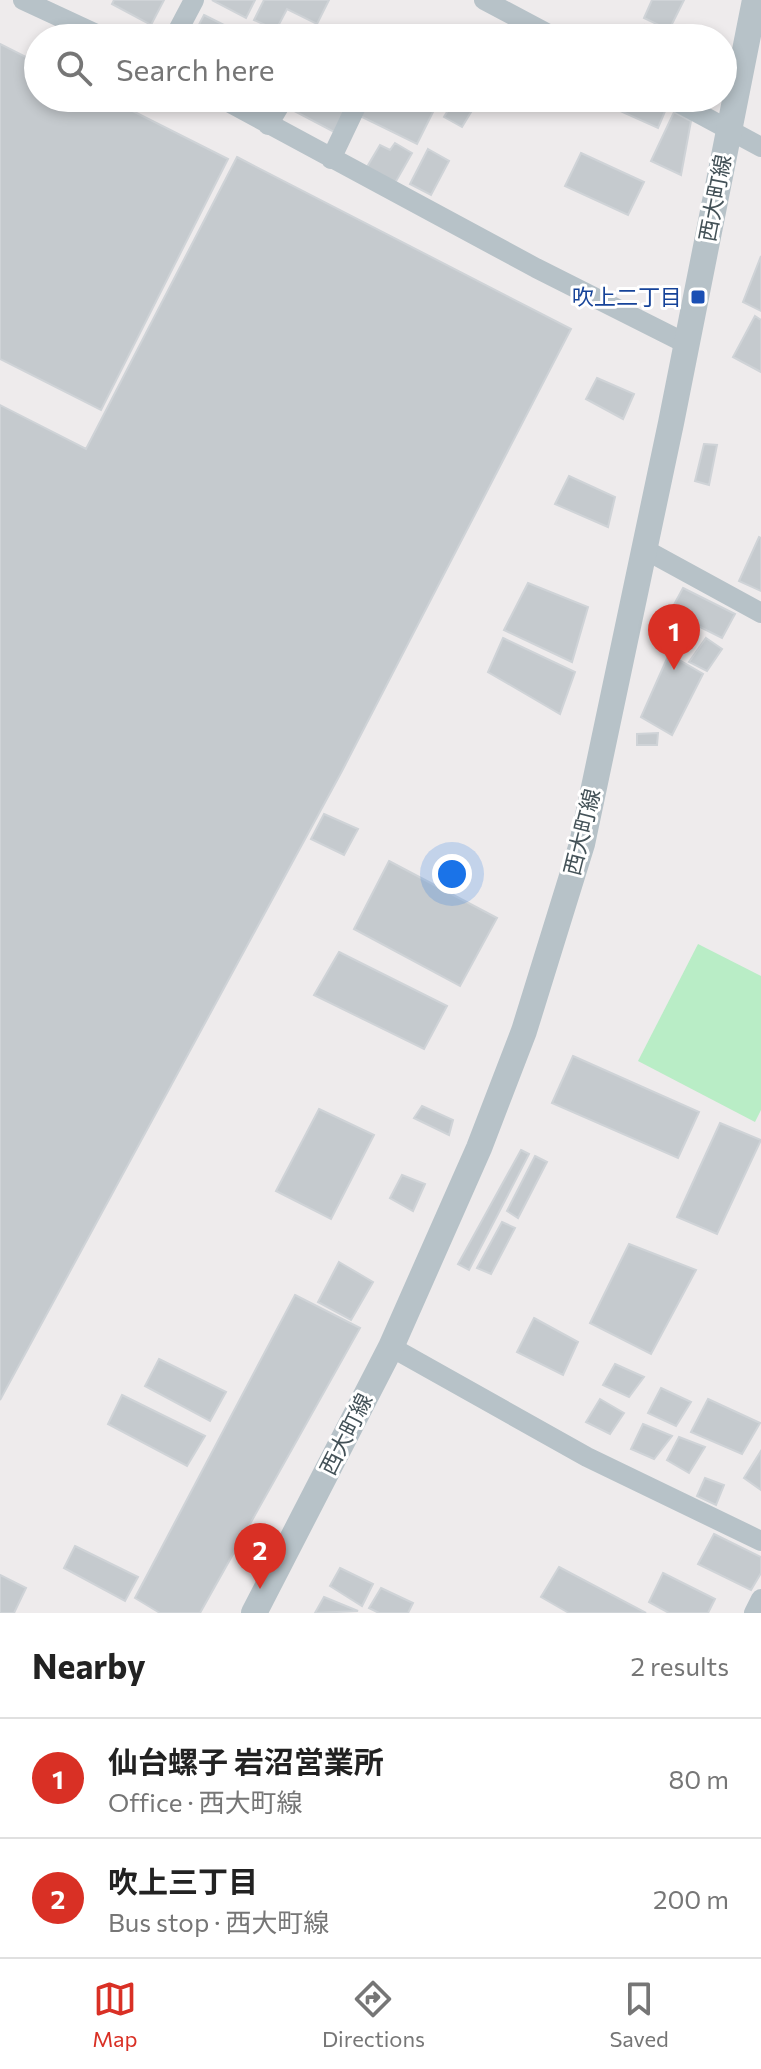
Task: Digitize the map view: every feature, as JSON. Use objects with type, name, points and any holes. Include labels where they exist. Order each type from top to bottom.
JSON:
[{"type":"street","points":[[23,0],[75,24]]},
{"type":"street","points":[[181,24],[194,0]]},
{"type":"street","name":"西大町線","points":[[737,89],[755,0]]},
{"type":"street","points":[[496,3],[532,24]]},
{"type":"street","points":[[245,112],[685,343]]},
{"type":"street","points":[[268,125],[276,112]]},
{"type":"street","points":[[331,159],[353,112]]},
{"type":"street","points":[[697,112],[761,147]]},
{"type":"street","name":"西大町線","points":[[254,1613],[391,1347],[479,1148],[524,1031],[582,844],[732,112]]},
{"type":"street","points":[[644,549],[761,613]]},
{"type":"street","points":[[391,1347],[587,1457],[761,1541]]},
{"type":"street","points":[[754,1613],[761,1599]]},
{"type":"green space","points":[[698,944],[761,976],[761,1110],[755,1122],[638,1061]]},
{"type":"building","points":[[114,0],[164,0],[152,24],[112,4]]},
{"type":"building","points":[[212,0],[255,0],[246,18]]},
{"type":"building","points":[[264,0],[329,0],[317,24],[287,9],[279,24],[263,24],[254,20]]},
{"type":"building","points":[[652,0],[684,0],[672,24],[656,24],[644,18]]},
{"type":"building","points":[[204,15],[222,24],[199,24]]},
{"type":"building","points":[[0,44],[24,56],[24,112],[135,112],[228,159],[101,410],[0,359]]},
{"type":"building","points":[[296,112],[345,112],[334,132]]},
{"type":"building","points":[[359,112],[433,112],[417,144],[358,115]]},
{"type":"building","points":[[447,112],[471,112],[462,127],[444,117]]},
{"type":"building","points":[[622,112],[665,112],[658,128]]},
{"type":"building","points":[[674,112],[691,121],[681,175],[651,161]]},
{"type":"building","points":[[395,143],[412,153],[395,183],[367,167],[380,145],[390,150]]},
{"type":"building","points":[[428,149],[449,161],[431,195],[410,184]]},
{"type":"building","points":[[581,153],[644,182],[628,215],[565,186]]},
{"type":"building","points":[[237,157],[571,329],[342,771],[0,1400],[0,405],[86,449]]},
{"type":"building","points":[[761,256],[761,311],[743,302]]},
{"type":"building","points":[[755,316],[761,320],[761,372],[733,357]]},
{"type":"building","points":[[597,378],[634,394],[623,419],[586,399]]},
{"type":"building","points":[[704,444],[717,445],[709,485],[695,481]]},
{"type":"building","points":[[569,476],[615,497],[608,527],[555,504]]},
{"type":"building","points":[[761,538],[761,591],[739,581]]},
{"type":"building","points":[[528,583],[588,607],[572,662],[504,630]]},
{"type":"building","points":[[683,588],[735,614],[722,638],[670,612]]},
{"type":"building","points":[[503,638],[575,672],[560,714],[488,672]]},
{"type":"building","points":[[706,638],[722,649],[707,671],[689,662]]},
{"type":"building","points":[[669,654],[703,674],[672,735],[641,717]]},
{"type":"building","points":[[658,733],[657,745],[637,745],[637,734]]},
{"type":"building","points":[[324,814],[358,829],[344,855],[311,839]]},
{"type":"building","points":[[389,861],[497,918],[460,986],[354,929]]},
{"type":"building","points":[[339,952],[447,1006],[424,1049],[314,995]]},
{"type":"building","points":[[573,1056],[699,1112],[678,1158],[552,1103]]},
{"type":"building","points":[[422,1106],[453,1120],[449,1135],[414,1118]]},
{"type":"building","points":[[319,1109],[374,1135],[331,1219],[276,1191]]},
{"type":"building","points":[[720,1123],[761,1140],[717,1234],[677,1217]]},
{"type":"building","points":[[521,1150],[529,1154],[469,1270],[458,1264]]},
{"type":"building","points":[[535,1156],[547,1162],[518,1218],[507,1211]]},
{"type":"building","points":[[402,1175],[425,1184],[413,1211],[390,1198]]},
{"type":"building","points":[[502,1222],[515,1228],[491,1274],[477,1268]]},
{"type":"building","points":[[629,1244],[696,1270],[651,1354],[590,1323]]},
{"type":"building","points":[[339,1262],[373,1282],[351,1320],[318,1302]]},
{"type":"building","points":[[295,1295],[360,1328],[200,1613],[160,1613],[135,1598]]},
{"type":"building","points":[[534,1318],[578,1342],[563,1375],[517,1352]]},
{"type":"building","points":[[159,1359],[226,1392],[210,1421],[145,1386]]},
{"type":"building","points":[[615,1364],[644,1377],[629,1397],[603,1385]]},
{"type":"building","points":[[661,1388],[691,1402],[676,1426],[648,1413]]},
{"type":"building","points":[[122,1395],[205,1436],[187,1466],[108,1424]]},
{"type":"building","points":[[600,1399],[624,1413],[610,1434],[586,1422]]},
{"type":"building","points":[[708,1399],[760,1423],[742,1454],[691,1432]]},
{"type":"building","points":[[643,1424],[672,1436],[654,1459],[631,1449]]},
{"type":"building","points":[[679,1437],[705,1447],[689,1473],[667,1460]]},
{"type":"building","points":[[761,1451],[761,1490],[744,1478]]},
{"type":"building","points":[[705,1478],[724,1485],[716,1505],[697,1496]]},
{"type":"building","points":[[714,1534],[761,1557],[761,1573],[751,1590],[698,1564]]},
{"type":"building","points":[[75,1546],[138,1577],[125,1601],[64,1568]]},
{"type":"building","points":[[559,1567],[646,1613],[569,1613],[541,1597]]},
{"type":"building","points":[[340,1568],[373,1584],[362,1606],[330,1586]]},
{"type":"building","points":[[663,1573],[715,1599],[708,1613],[669,1613],[649,1602]]},
{"type":"building","points":[[0,1575],[26,1588],[14,1613],[0,1613]]},
{"type":"building","points":[[381,1588],[413,1603],[408,1613],[379,1613],[369,1608]]},
{"type":"building","points":[[324,1597],[358,1611],[315,1613]]},
{"type":"place","name":"吹上二丁目","points":[[698,297]]},
{"type":"place","name":"仙台螺子 岩沼営業所","points":[[674,670]]},
{"type":"place","name":"吹上三丁目","points":[[260,1589]]}]
